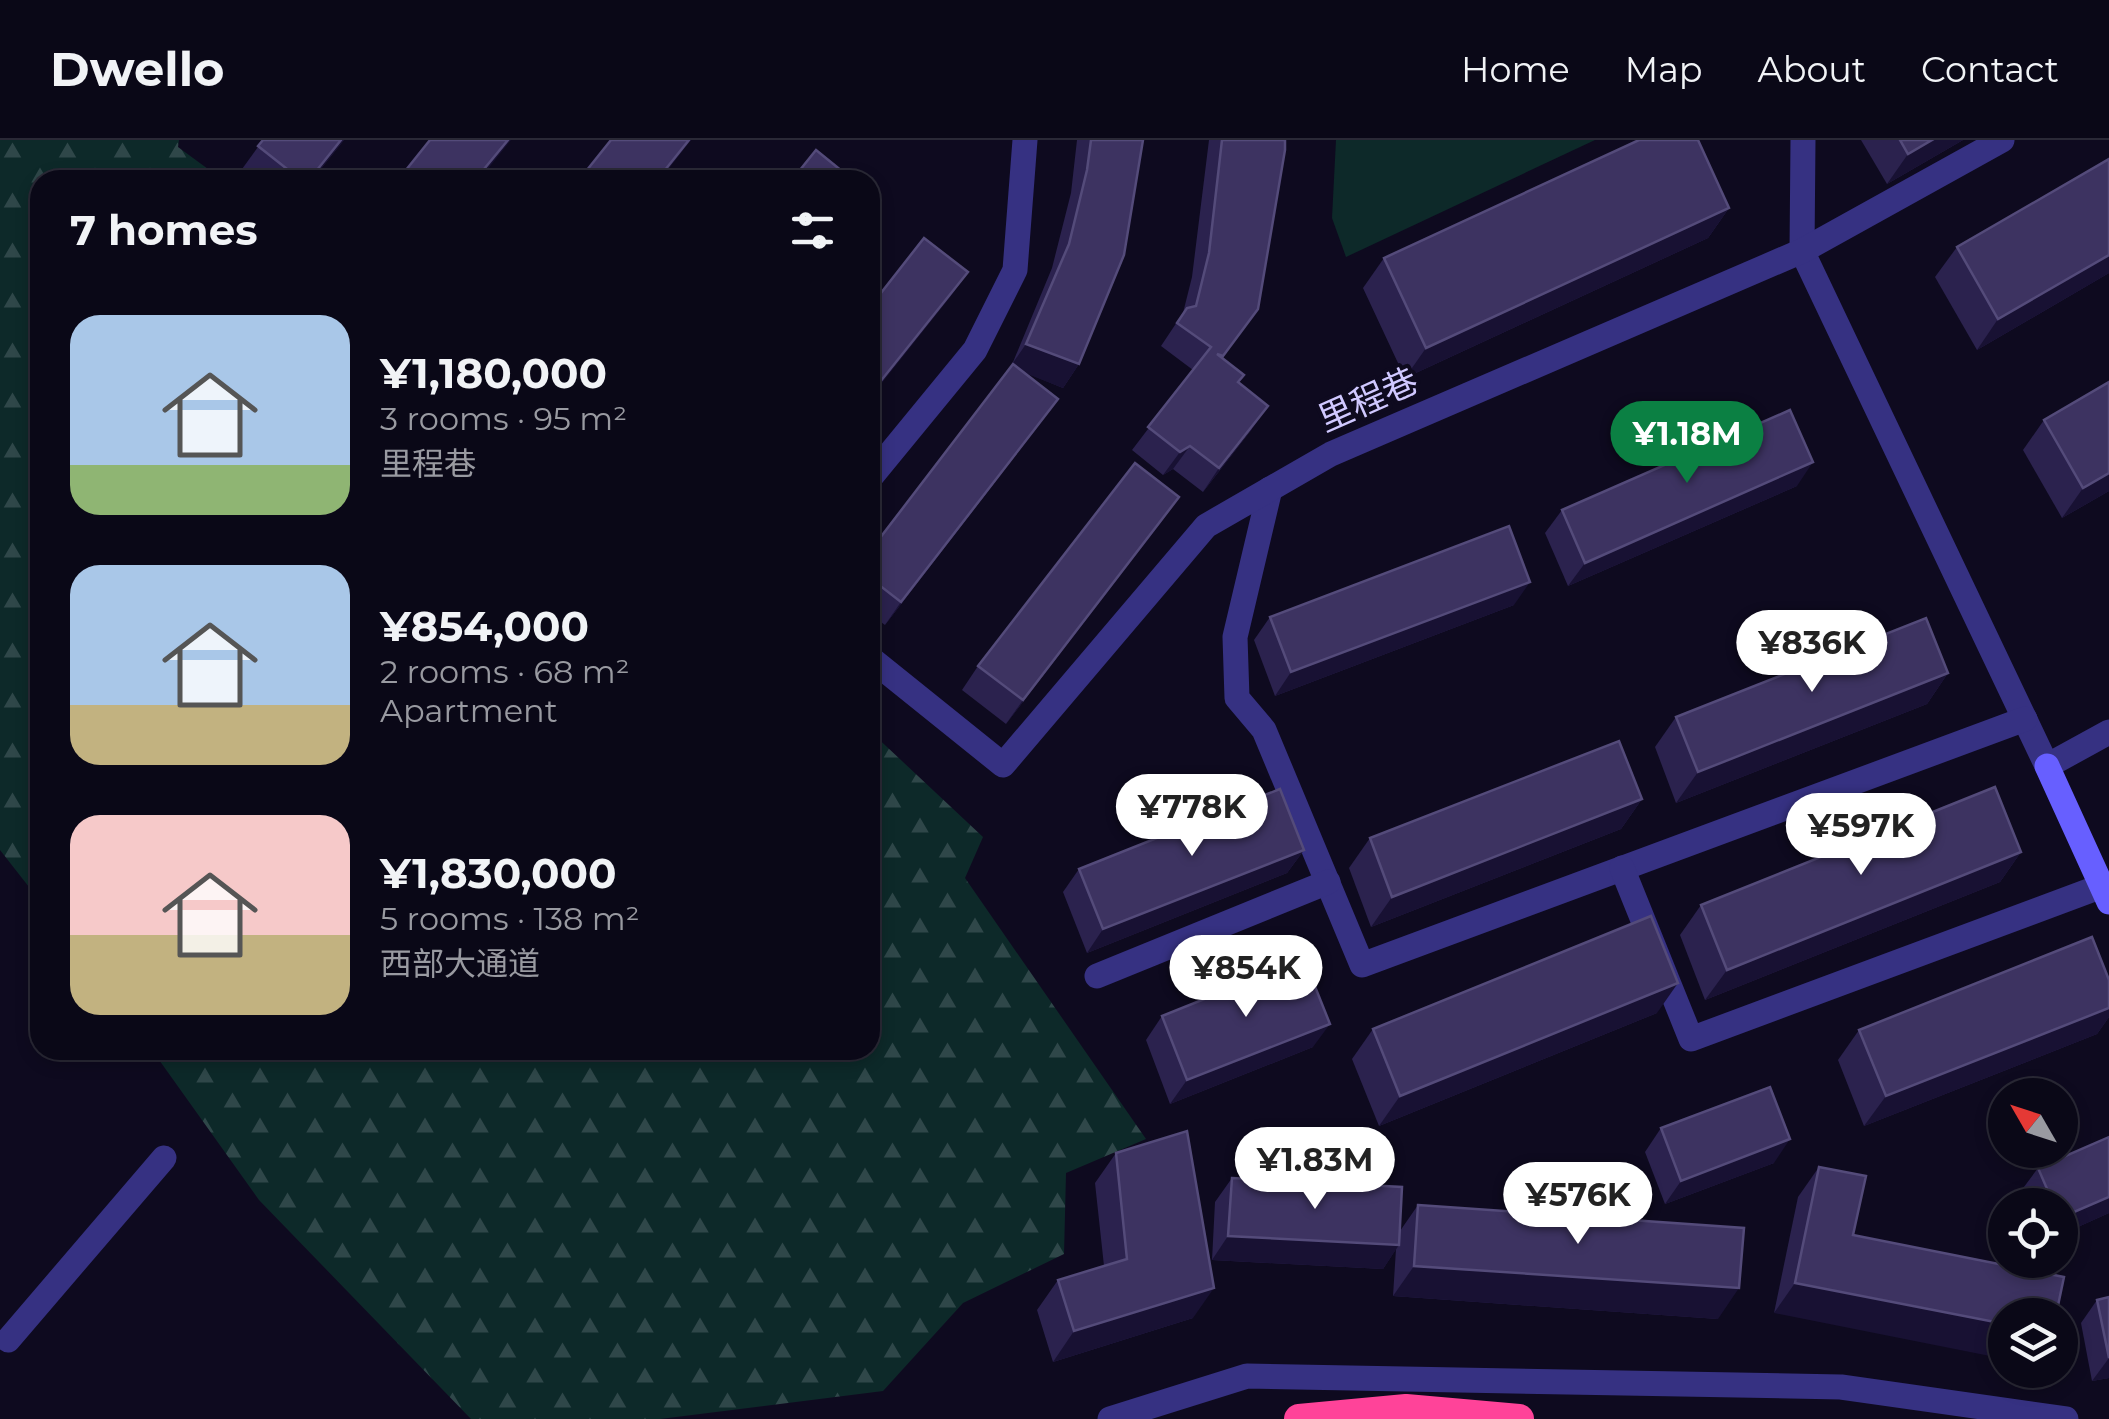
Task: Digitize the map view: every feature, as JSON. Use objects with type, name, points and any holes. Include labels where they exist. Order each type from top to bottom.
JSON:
[{"type":"highway","points":[[1299,1419],[1406,1410],[1517,1419]]},
{"type":"street","points":[[880,466],[975,350],[1015,270],[1026,140]]},
{"type":"street","points":[[1622,868],[1691,1039],[2106,894],[1802,251],[1803,140]]},
{"type":"street","name":"里程巷","points":[[880,666],[1003,766],[1206,526],[1330,454],[1802,251],[2002,140]]},
{"type":"street","points":[[1270,489],[1234,638],[1237,698],[1264,730],[1362,965],[2025,718]]},
{"type":"street","points":[[2047,766],[2109,732]]},
{"type":"street","points":[[1097,976],[1328,882]]},
{"type":"street","points":[[4,1346],[164,1158]]},
{"type":"street","points":[[0,1312],[4,1346]]},
{"type":"street","points":[[1110,1419],[1247,1376],[1840,1387],[2066,1419]]},
{"type":"street","points":[[1414,1379],[1517,1419]]},
{"type":"green space","points":[[0,140],[179,140],[178,147],[209,170],[30,170],[30,888],[0,850]]},
{"type":"green space","points":[[1336,140],[1595,140],[1346,257],[1332,218]]},
{"type":"green space","points":[[880,740],[983,837],[965,878],[1146,1139],[1066,1173],[1064,1254],[963,1303],[883,1391],[660,1419],[471,1419],[259,1200],[159,1060],[880,1060]]},
{"type":"building","points":[[263,140],[341,140],[317,170],[288,170],[258,146]]},
{"type":"building","points":[[430,140],[508,140],[483,170],[406,170]]},
{"type":"building","points":[[611,140],[689,140],[665,170],[587,170]]},
{"type":"building","points":[[1091,140],[1143,140],[1124,255],[1079,364],[1026,344],[1069,244]]},
{"type":"building","points":[[1222,140],[1285,140],[1285,150],[1258,309],[1223,356],[1217,354],[1244,375],[1238,382],[1268,406],[1219,468],[1190,446],[1180,452],[1148,427],[1211,347],[1177,323],[1187,308],[1196,306],[1209,253]]},
{"type":"building","points":[[1639,140],[1698,140],[1729,208],[1426,348],[1384,258]]},
{"type":"building","points":[[1900,140],[1932,140],[1908,154]]},
{"type":"building","points":[[816,150],[841,170],[800,170]]},
{"type":"building","points":[[2109,159],[2109,255],[1998,319],[1957,247]]},
{"type":"building","points":[[924,238],[968,272],[880,382],[880,294]]},
{"type":"building","points":[[1013,364],[1058,399],[901,602],[880,586],[880,538]]},
{"type":"building","points":[[2109,382],[2109,473],[2083,488],[2044,420]]},
{"type":"building","points":[[1790,410],[1813,462],[1585,563],[1562,510]]},
{"type":"building","points":[[1135,463],[1179,497],[1023,700],[978,666]]},
{"type":"building","points":[[1509,526],[1530,582],[1291,672],[1270,617]]},
{"type":"building","points":[[1926,618],[1948,673],[1698,772],[1676,717]]},
{"type":"building","points":[[1619,741],[1642,799],[1392,897],[1370,838]]},
{"type":"building","points":[[1995,787],[2021,852],[1727,970],[1701,905]]},
{"type":"building","points":[[1280,789],[1304,850],[1103,929],[1079,869]]},
{"type":"building","points":[[1651,916],[1678,983],[1400,1096],[1373,1029]]},
{"type":"building","points":[[2092,937],[2109,980],[2109,1008],[1886,1096],[1859,1030]]},
{"type":"building","points":[[1304,959],[1330,1024],[1187,1080],[1162,1016]]},
{"type":"building","points":[[1770,1087],[1790,1139],[1681,1181],[1661,1128]]},
{"type":"building","points":[[1187,1131],[1214,1288],[1074,1331],[1058,1280],[1127,1259],[1116,1153]]},
{"type":"building","points":[[2109,1137],[2109,1197],[2078,1210],[2078,1188],[2047,1188],[2038,1168],[2078,1168],[2078,1151]]},
{"type":"building","points":[[1819,1167],[1866,1176],[1853,1235],[1988,1262],[1988,1278],[2064,1278],[2060,1298],[1988,1298],[1988,1321],[1795,1283]]},
{"type":"building","points":[[1232,1178],[1402,1187],[1399,1245],[1228,1236]]},
{"type":"building","points":[[1418,1205],[1744,1228],[1739,1288],[1414,1266]]},
{"type":"building","points":[[2109,1297],[2109,1358],[2097,1300]]}]
